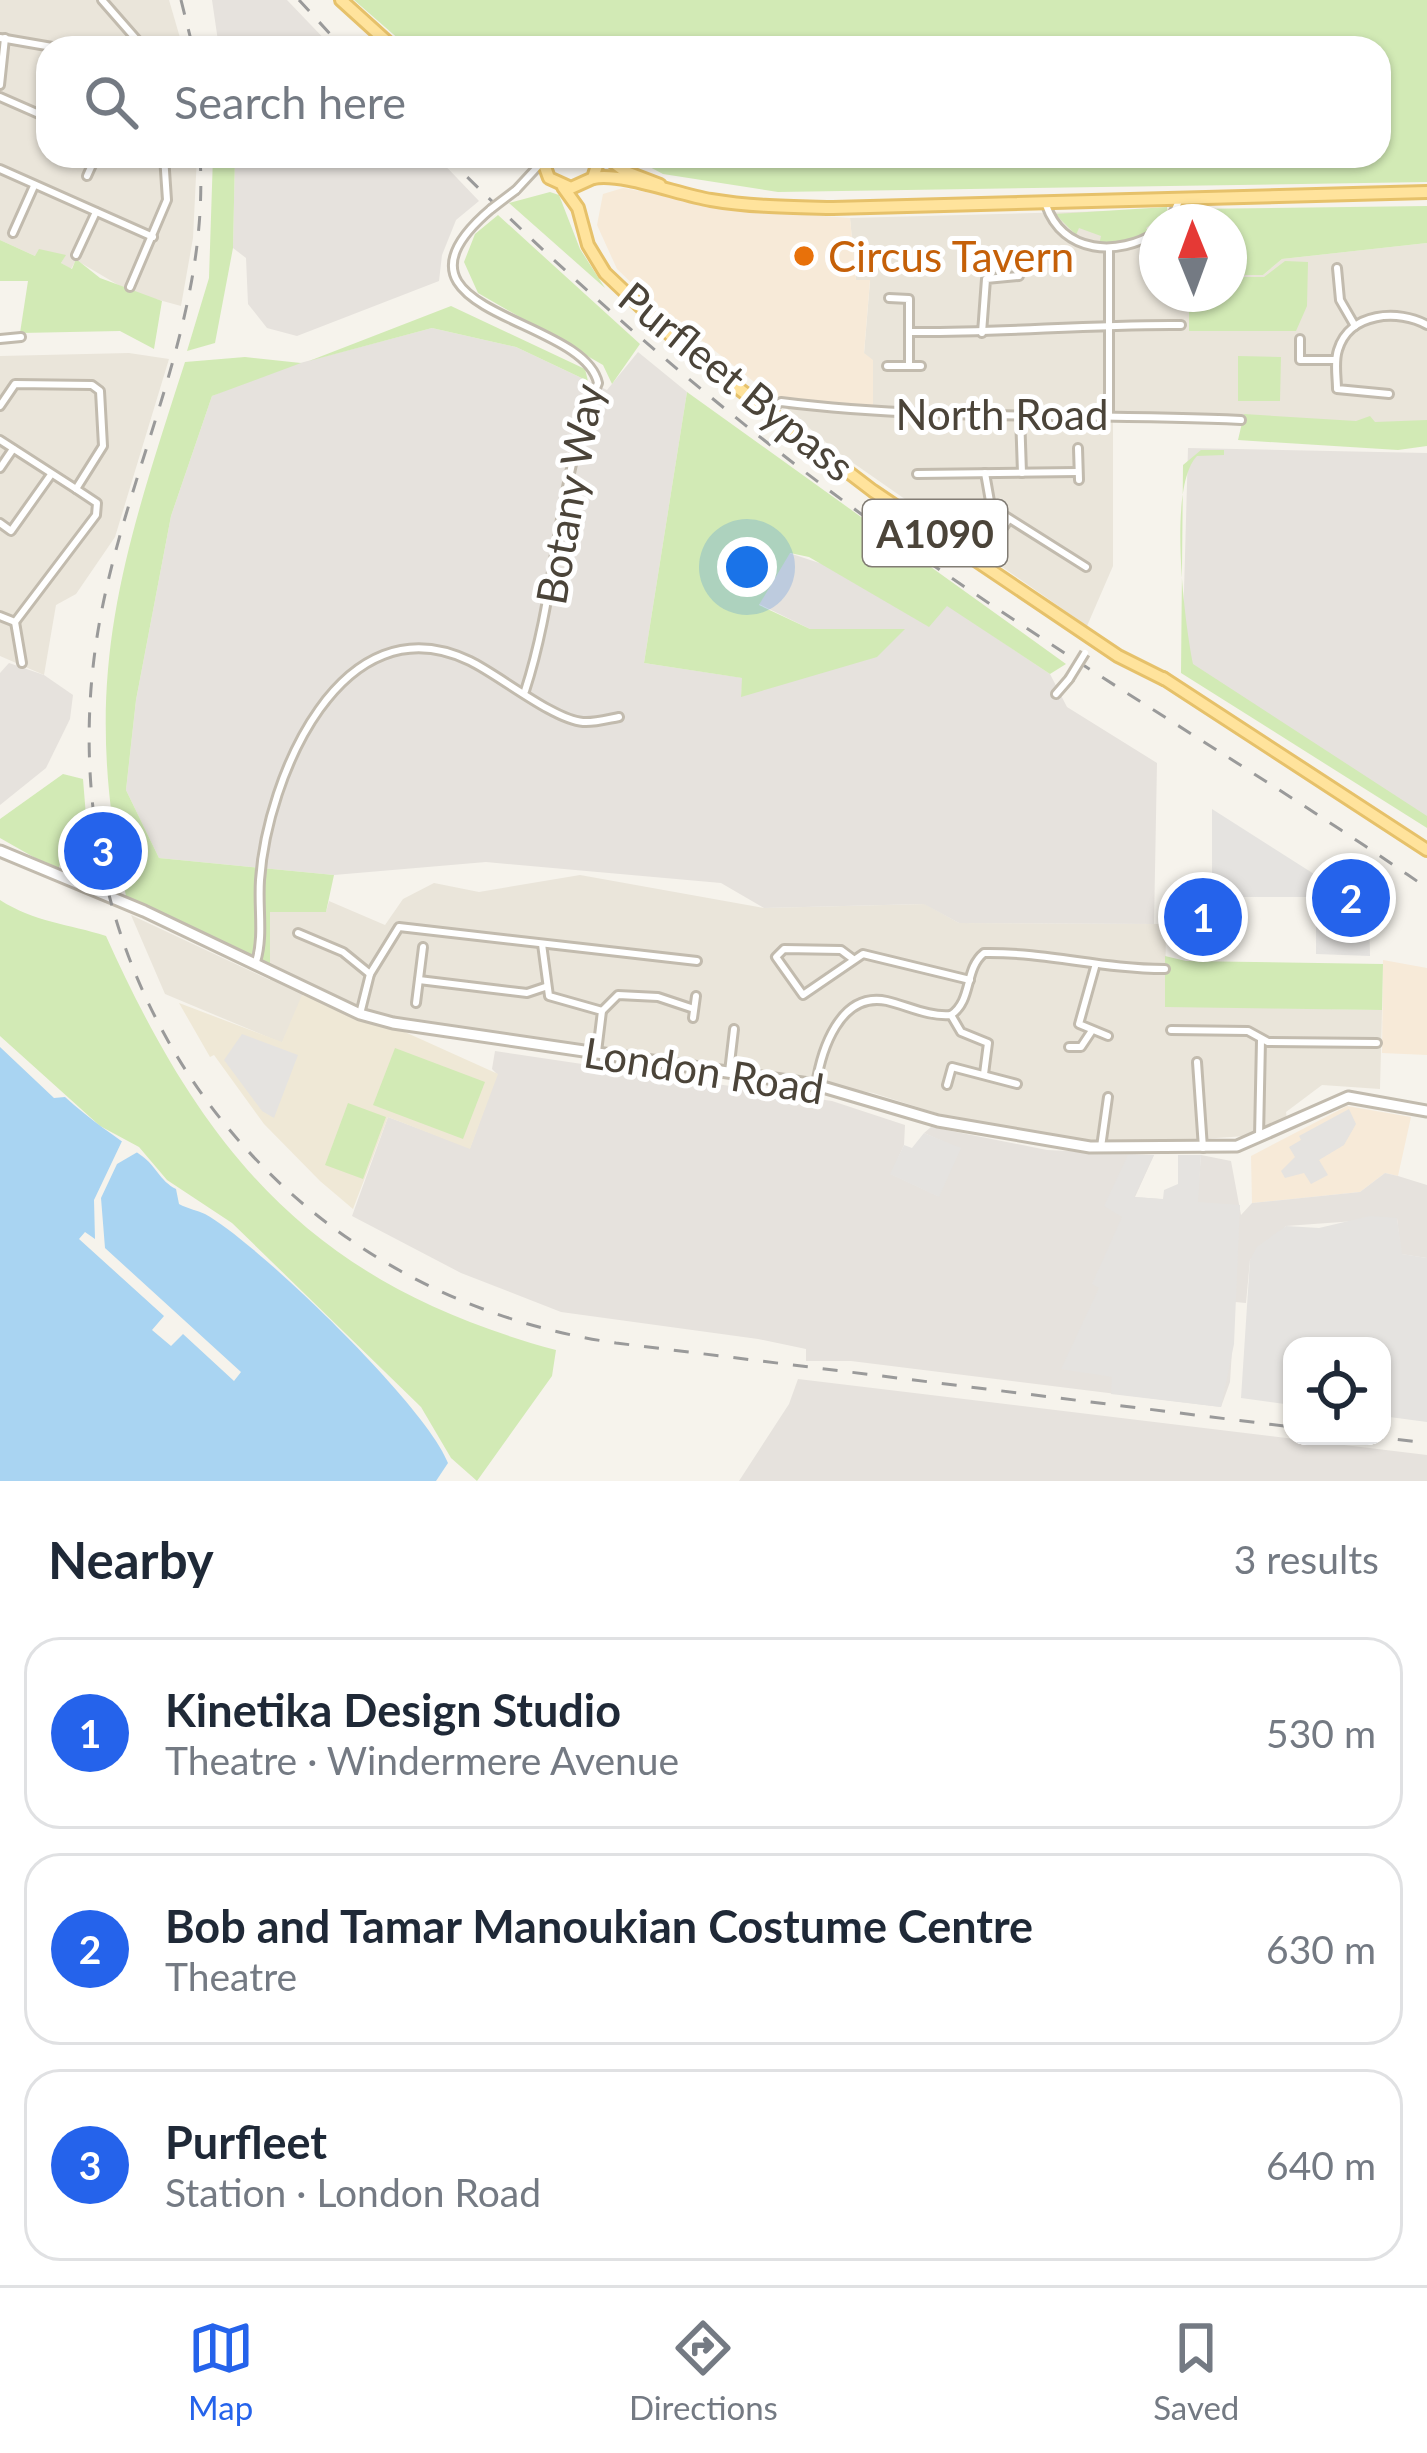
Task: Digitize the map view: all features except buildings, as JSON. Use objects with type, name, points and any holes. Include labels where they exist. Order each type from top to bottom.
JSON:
[{"type":"main road","points":[[341,0],[381,36]]},
{"type":"main road","name":"Purfleet Bypass","points":[[548,168],[578,208],[588,245],[618,287],[767,411],[979,562],[1427,850]]},
{"type":"main road","points":[[578,208],[597,168]]},
{"type":"main road","points":[[620,168],[683,194]]},
{"type":"main road","points":[[559,185],[614,176],[683,194],[790,207],[1427,192]]},
{"type":"street","points":[[102,0],[135,36]]},
{"type":"street","points":[[116,12],[123,0]]},
{"type":"street","points":[[0,86],[3,38],[36,44]]},
{"type":"street","points":[[0,97],[36,113]]},
{"type":"street","points":[[87,176],[91,168]]},
{"type":"street","points":[[130,287],[167,200],[165,168]]},
{"type":"street","name":"Botany Way","points":[[525,692],[551,599],[578,427],[598,383],[588,361],[477,303],[461,287],[454,267],[459,242],[520,188],[534,168]]},
{"type":"street","points":[[0,169],[153,237]]},
{"type":"street","points":[[520,188],[559,185]]},
{"type":"street","points":[[13,233],[34,186]]},
{"type":"street","points":[[1176,204],[1179,197]]},
{"type":"street","points":[[1045,202],[1068,236],[1109,249],[1139,238]]},
{"type":"street","points":[[76,255],[96,212]]},
{"type":"street","points":[[1108,414],[1109,249]]},
{"type":"street","points":[[1337,268],[1340,300],[1356,326]]},
{"type":"street","points":[[982,333],[983,283],[989,277],[1019,276]]},
{"type":"street","points":[[889,298],[910,299],[909,366]]},
{"type":"street","points":[[1337,389],[1336,359],[1345,336],[1356,326],[1400,314],[1424,324],[1427,309]]},
{"type":"street","points":[[909,332],[1181,325]]},
{"type":"street","points":[[0,339],[21,337]]},
{"type":"street","points":[[1300,339],[1300,360],[1336,359]]},
{"type":"street","points":[[886,366],[921,366]]},
{"type":"street","points":[[0,406],[15,384],[92,385],[100,391],[103,446],[76,489]]},
{"type":"street","points":[[1325,389],[1389,394]]},
{"type":"street","name":"North Road","points":[[767,411],[781,402],[909,416],[1108,414],[1241,420]]},
{"type":"street","points":[[1020,414],[1022,472]]},
{"type":"street","points":[[0,440],[97,503],[96,515],[15,622],[22,663]]},
{"type":"street","points":[[917,474],[1078,476],[1078,448]]},
{"type":"street","points":[[0,468],[13,449]]},
{"type":"street","points":[[985,473],[991,507],[1086,567]]},
{"type":"street","points":[[0,523],[11,531],[51,475]]},
{"type":"street","points":[[979,562],[1009,519]]},
{"type":"street","points":[[0,616],[15,622]]},
{"type":"street","points":[[1056,694],[1095,638]]},
{"type":"street","points":[[256,966],[262,942],[260,879],[279,792],[319,706],[346,678],[379,656],[423,646],[467,659],[581,722],[619,717]]},
{"type":"street","name":"London Road","points":[[0,850],[135,906],[360,1014],[816,1085],[938,1121],[1101,1148],[1202,1148],[1259,1141],[1348,1097],[1427,1111]]},
{"type":"street","points":[[360,1014],[370,974],[399,927],[697,961]]},
{"type":"street","points":[[298,933],[336,949],[370,974]]},
{"type":"street","points":[[542,944],[545,987],[558,1003],[602,1010]]},
{"type":"street","points":[[416,1003],[423,947]]},
{"type":"street","points":[[854,959],[844,951],[784,949],[776,957],[803,994],[854,959],[876,953],[970,980]]},
{"type":"street","points":[[951,1015],[962,1006],[974,963],[984,953],[1049,954],[1095,967],[1165,969]]},
{"type":"street","points":[[1095,967],[1078,1016],[1091,1032],[1108,1036]]},
{"type":"street","points":[[419,980],[527,993],[545,987]]},
{"type":"street","points":[[597,1052],[602,1010],[618,994],[630,993],[693,1013],[696,996]]},
{"type":"street","points":[[816,1085],[823,1043],[865,1003],[880,999],[951,1015],[961,1032],[988,1043],[983,1075]]},
{"type":"street","points":[[729,1072],[734,1029]]},
{"type":"street","points":[[1171,1030],[1248,1031],[1261,1040],[1377,1043]]},
{"type":"street","points":[[1069,1047],[1082,1047],[1091,1032]]},
{"type":"street","points":[[1259,1141],[1261,1040]]},
{"type":"street","points":[[1197,1062],[1202,1148]]},
{"type":"street","points":[[947,1085],[952,1066],[1017,1084]]},
{"type":"street","points":[[1101,1148],[1108,1097]]},
{"type":"shaded area","points":[[0,0],[169,0],[180,36],[36,36],[36,168],[196,168],[193,238],[181,306],[130,292],[76,260],[71,269],[61,263],[65,256],[35,256],[0,240]]},
{"type":"shaded area","points":[[212,0],[287,0],[322,36],[217,36]]},
{"type":"shaded area","points":[[235,168],[447,168],[479,201],[456,220],[442,255],[439,281],[297,336],[267,328],[248,304],[246,258],[233,248]]},
{"type":"shaded area","points":[[623,188],[750,211],[850,218],[856,280],[870,280],[864,353],[873,360],[873,409],[773,397],[642,293],[617,269],[597,225],[603,194]]},
{"type":"shaded area","points":[[1139,210],[1139,312],[1247,312],[1247,275],[1263,275],[1282,259],[1427,243],[1427,428],[1113,421],[1113,566],[1087,626],[836,451],[773,397],[827,405],[864,354],[870,281],[856,280],[850,218]]},
{"type":"shaded area","points":[[432,328],[516,347],[607,390],[638,352],[687,392],[644,663],[743,678],[741,696],[903,630],[810,629],[759,604],[789,553],[947,605],[1050,674],[1067,707],[1157,763],[1154,924],[959,923],[924,904],[764,908],[721,883],[486,862],[334,875],[159,858],[126,790],[136,700],[171,516],[212,396],[270,371]]},
{"type":"shaded area","points":[[129,353],[169,359],[115,537],[76,594],[56,605],[44,675],[0,656],[0,356]]},
{"type":"shaded area","points":[[1188,448],[1427,453],[1427,820],[1191,674],[1183,626]]},
{"type":"shaded area","points":[[9,663],[44,675],[73,695],[70,719],[46,768],[0,805],[0,673]]},
{"type":"shaded area","points":[[1212,809],[1325,881],[1326,909],[1369,911],[1370,956],[1316,954],[1316,897],[1212,897]]},
{"type":"shaded area","points":[[580,875],[764,908],[925,904],[959,923],[1166,924],[1165,1006],[1382,1010],[1380,1089],[1322,1085],[1286,1112],[1287,1119],[1246,1136],[1112,1145],[965,1122],[873,1093],[716,1065],[370,1016],[306,988],[282,1043],[165,994],[131,915],[270,980],[269,911],[326,912],[329,901],[385,925],[403,899],[434,883],[479,892]]},
{"type":"shaded area","points":[[1383,960],[1427,968],[1427,1055],[1382,1053]]},
{"type":"shaded area","points":[[302,995],[396,1028],[498,1074],[470,1149],[388,1117],[353,1209],[320,1181],[264,1124],[214,1055],[210,1057],[179,1003],[282,1042]]},
{"type":"shaded area","points":[[242,1034],[298,1055],[274,1118],[262,1111],[224,1060]]},
{"type":"shaded area","points":[[495,1051],[832,1101],[905,1125],[904,1145],[891,1174],[938,1196],[960,1149],[924,1133],[931,1127],[1047,1150],[1154,1155],[1135,1197],[1197,1202],[1201,1155],[1231,1161],[1241,1215],[1252,1203],[1360,1192],[1385,1173],[1427,1185],[1427,1258],[1401,1254],[1397,1218],[1286,1226],[1250,1260],[1246,1303],[1235,1302],[1230,1382],[1221,1407],[851,1361],[806,1361],[806,1349],[758,1339],[561,1312],[461,1273],[352,1216],[388,1117],[470,1148],[497,1074],[492,1069]]},
{"type":"shaded area","points":[[1347,1106],[1411,1117],[1398,1176],[1385,1173],[1360,1192],[1252,1203],[1251,1156]]},
{"type":"shaded area","points":[[1349,1109],[1356,1124],[1344,1145],[1319,1160],[1328,1175],[1311,1184],[1304,1173],[1285,1178],[1281,1171],[1295,1157],[1289,1147],[1301,1140],[1299,1136]]},
{"type":"shaded area","points":[[924,1133],[961,1148],[939,1197],[890,1174],[904,1145],[912,1148]]},
{"type":"shaded area","points":[[1128,1155],[1154,1155],[1134,1197],[1163,1199],[1164,1190],[1178,1184],[1178,1155],[1201,1155],[1198,1202],[1240,1205],[1234,1344],[1221,1407],[1111,1394],[1112,1377],[1061,1369],[1099,1288],[1092,1284],[1122,1217],[1104,1206]]},
{"type":"shaded area","points":[[1370,1216],[1397,1218],[1402,1254],[1427,1258],[1427,1422],[1391,1417],[1391,1337],[1283,1337],[1283,1404],[1241,1398],[1250,1260],[1257,1247],[1286,1226],[1319,1228]]},
{"type":"shaded area","points":[[798,1379],[1283,1438],[1283,1445],[1344,1445],[1427,1455],[1427,1481],[739,1481],[789,1404]]},
{"type":"green space","points":[[354,0],[1427,0],[1427,182],[778,192],[663,174],[652,168],[1391,168],[1391,36],[395,36]]},
{"type":"green space","points":[[213,168],[235,168],[233,248],[215,343],[187,351],[209,278]]},
{"type":"green space","points":[[550,192],[559,195],[580,249],[605,288],[509,203]]},
{"type":"green space","points":[[1427,206],[1427,243],[1282,259],[1263,275],[1247,275],[1247,208]]},
{"type":"green space","points":[[1139,209],[1139,242],[1099,245],[1101,236],[1079,228],[1076,235],[1055,214]]},
{"type":"green space","points":[[498,215],[640,344],[612,384],[603,365],[478,293],[464,262],[475,234]]},
{"type":"green space","points":[[0,240],[35,256],[39,249],[66,255],[61,263],[72,269],[76,259],[100,278],[162,301],[154,349],[120,331],[20,333],[28,281],[0,281]]},
{"type":"green space","points":[[1285,261],[1308,262],[1307,306],[1296,331],[1189,331],[1189,312],[1247,312],[1247,277],[1264,277]]},
{"type":"green space","points":[[451,306],[585,369],[588,381],[516,347],[432,328],[309,361]]},
{"type":"green space","points":[[1238,356],[1281,357],[1280,401],[1238,401]]},
{"type":"green space","points":[[245,357],[301,363],[212,396],[171,516],[136,700],[126,790],[159,858],[334,875],[326,912],[270,912],[270,967],[126,896],[106,751],[107,686],[125,563],[185,362]]},
{"type":"green space","points":[[687,392],[1066,664],[1050,674],[947,606],[929,627],[809,557],[790,553],[759,605],[810,629],[905,629],[877,657],[741,697],[742,678],[644,663]]},
{"type":"green space","points":[[1244,414],[1356,421],[1370,416],[1375,422],[1427,420],[1427,446],[1398,450],[1238,440]]},
{"type":"green space","points":[[1201,450],[1224,450],[1224,455],[1197,456],[1183,495],[1183,465]]},
{"type":"green space","points":[[1183,495],[1182,575],[1180,525]]},
{"type":"green space","points":[[1182,575],[1193,664],[1427,816],[1427,828],[1181,673]]},
{"type":"green space","points":[[63,774],[83,779],[88,841],[65,844],[58,871],[0,838],[0,819]]},
{"type":"green space","points":[[0,900],[39,918],[106,936],[144,1015],[229,1147],[278,1202],[334,1249],[398,1289],[472,1323],[556,1350],[552,1376],[477,1481],[451,1458],[421,1407],[232,1223],[167,1180],[139,1147],[100,1126],[0,1036]]},
{"type":"green space","points":[[1165,956],[1186,961],[1383,964],[1382,1010],[1165,1007]]},
{"type":"green space","points":[[395,1048],[485,1082],[463,1139],[373,1105]]},
{"type":"green space","points":[[348,1103],[386,1117],[363,1179],[325,1165]]},
{"type":"water","points":[[0,1047],[54,1098],[65,1097],[147,1160],[176,1189],[179,1204],[230,1231],[339,1329],[434,1438],[448,1463],[436,1481],[0,1481]]},
{"type":"pier","points":[[123,1139],[141,1150],[117,1164],[101,1198],[105,1248],[241,1372],[234,1381],[183,1334],[171,1346],[152,1330],[164,1316],[79,1239],[85,1232],[95,1239],[94,1200]]},
{"type":"railway","points":[[181,0],[190,36]]},
{"type":"railway","points":[[299,0],[332,36]]},
{"type":"railway","points":[[200,168],[200,217],[180,335],[99,625],[89,754],[105,878],[143,993],[203,1096],[283,1186],[379,1259],[491,1312],[616,1343],[1283,1426]]},
{"type":"railway","points":[[458,168],[667,360],[842,500],[967,589],[1427,888]]},
{"type":"railway","points":[[1391,1439],[1427,1443]]},
{"type":"place","name":"Circus Tavern","points":[[804,256]]},
{"type":"place","name":"Purfleet","points":[[103,851]]},
{"type":"place","name":"Bob and Tamar Manoukian Costume Centre","points":[[1351,898]]},
{"type":"place","name":"Kinetika Design Studio","points":[[1203,917]]}]
